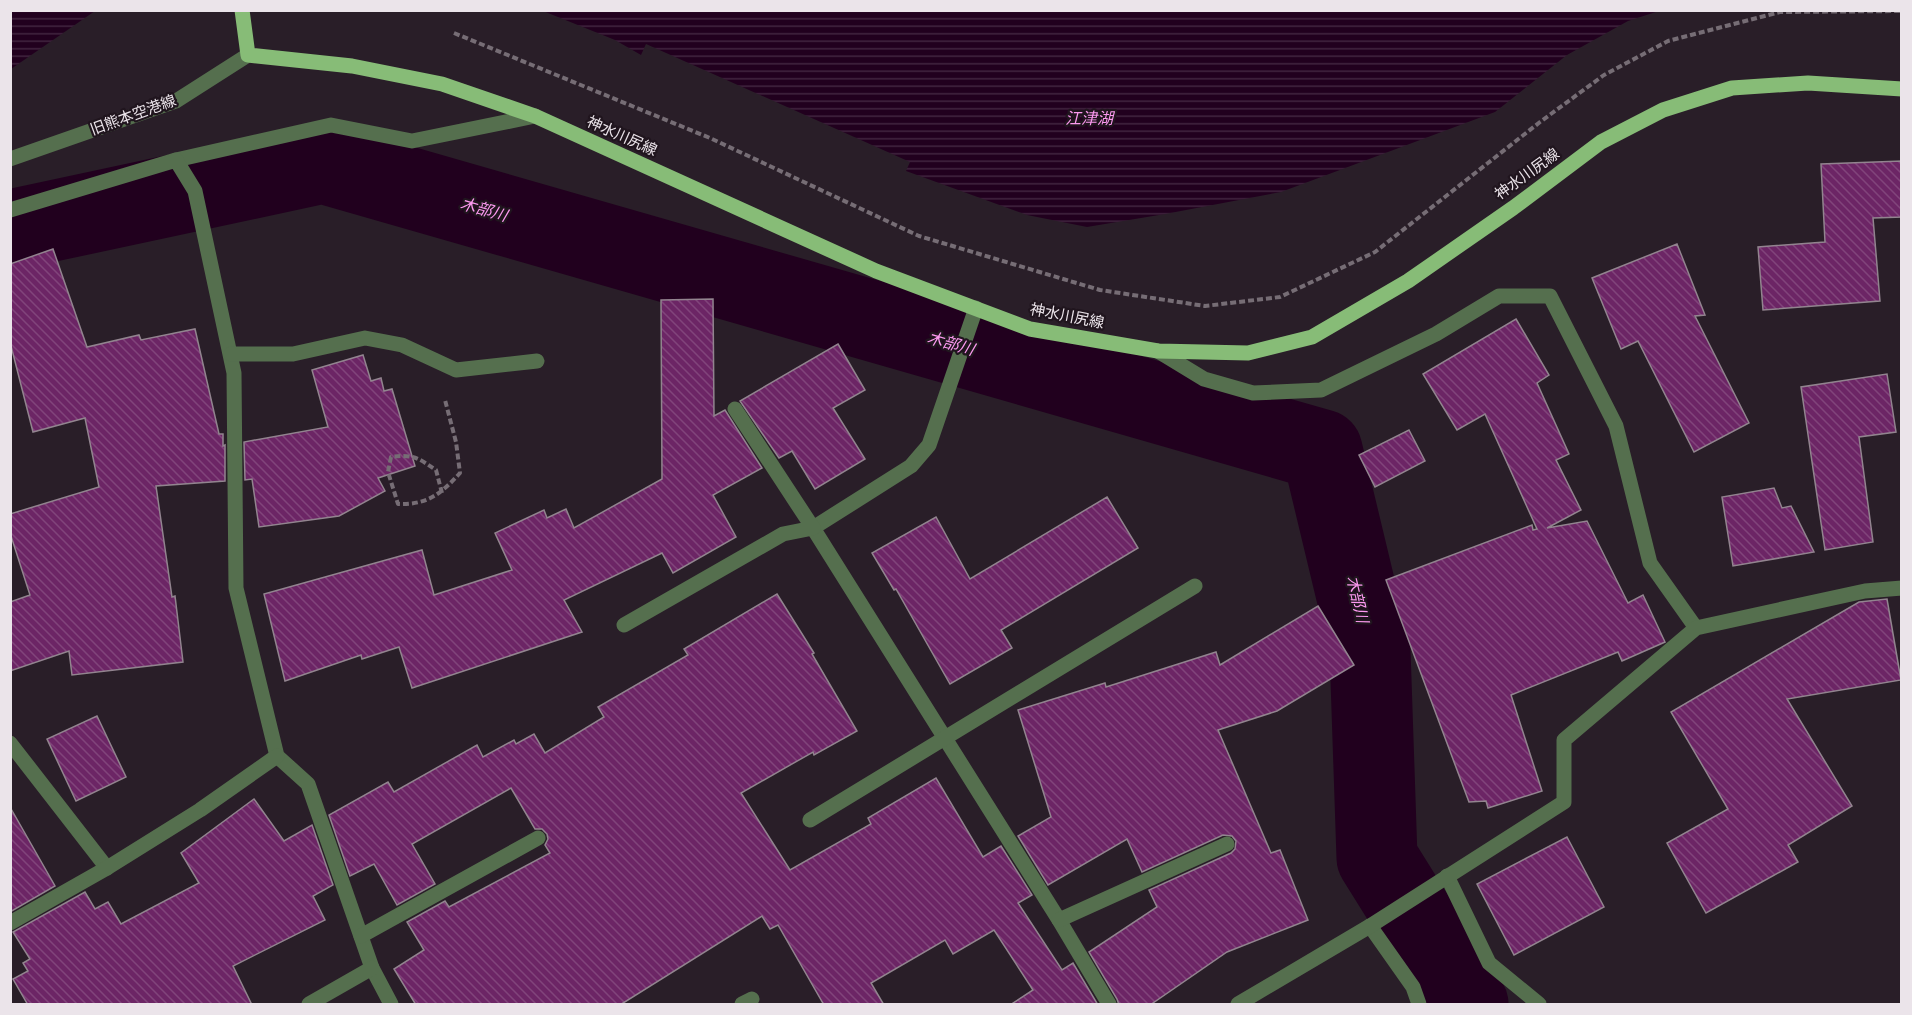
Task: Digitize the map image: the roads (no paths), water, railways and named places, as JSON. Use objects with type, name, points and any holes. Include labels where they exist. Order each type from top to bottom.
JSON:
[{"type":"main road","points":[[242,10],[248,55]]},
{"type":"main road","name":"神水川尻線","points":[[248,55],[352,66],[442,84],[535,116],[876,271],[1030,329],[1158,351],[1248,353],[1312,337],[1408,280],[1513,208],[1601,142],[1663,110],[1732,88],[1808,83],[1902,89]]},
{"type":"street","name":"旧熊本空港線","points":[[10,159],[176,100],[248,55]]},
{"type":"street","points":[[10,210],[176,160],[331,125],[412,141],[535,116]]},
{"type":"street","points":[[176,160],[195,191],[231,354],[234,373],[236,588],[277,756],[308,784],[372,968],[391,1005]]},
{"type":"street","points":[[1158,351],[1204,379],[1253,393],[1320,390],[1436,334],[1499,296],[1550,296],[1616,426],[1650,563],[1696,628]]},
{"type":"street","points":[[624,625],[783,534],[813,528],[911,466],[928,445],[976,308]]},
{"type":"street","points":[[231,354],[293,354],[365,338],[402,345],[456,370],[537,362]]},
{"type":"street","points":[[735,409],[813,528],[1059,920],[1109,1005]]},
{"type":"street","points":[[810,820],[1195,586]]},
{"type":"street","points":[[1238,1005],[1370,926],[1564,802],[1564,740],[1696,628],[1865,591],[1902,588]]},
{"type":"street","points":[[10,743],[107,867]]},
{"type":"street","points":[[10,923],[200,810],[277,756]]},
{"type":"street","points":[[361,936],[538,838]]},
{"type":"street","points":[[1059,920],[1227,844]]},
{"type":"street","points":[[1447,876],[1489,963],[1539,1005]]},
{"type":"street","points":[[1370,926],[1413,987],[1419,1005]]},
{"type":"street","points":[[309,1005],[372,968]]},
{"type":"water","points":[[11,10],[95,10],[95,11],[11,69]]},
{"type":"water","name":"江津湖","points":[[543,11],[1659,11],[1628,21],[1567,55],[1495,112],[1281,192],[1087,227],[1027,215],[906,171],[910,162],[646,44],[641,55],[615,40]]},
{"type":"waterway","name":"木部川","points":[[10,230],[323,163],[1322,450],[1370,650],[1377,858],[1468,1004]]}]
